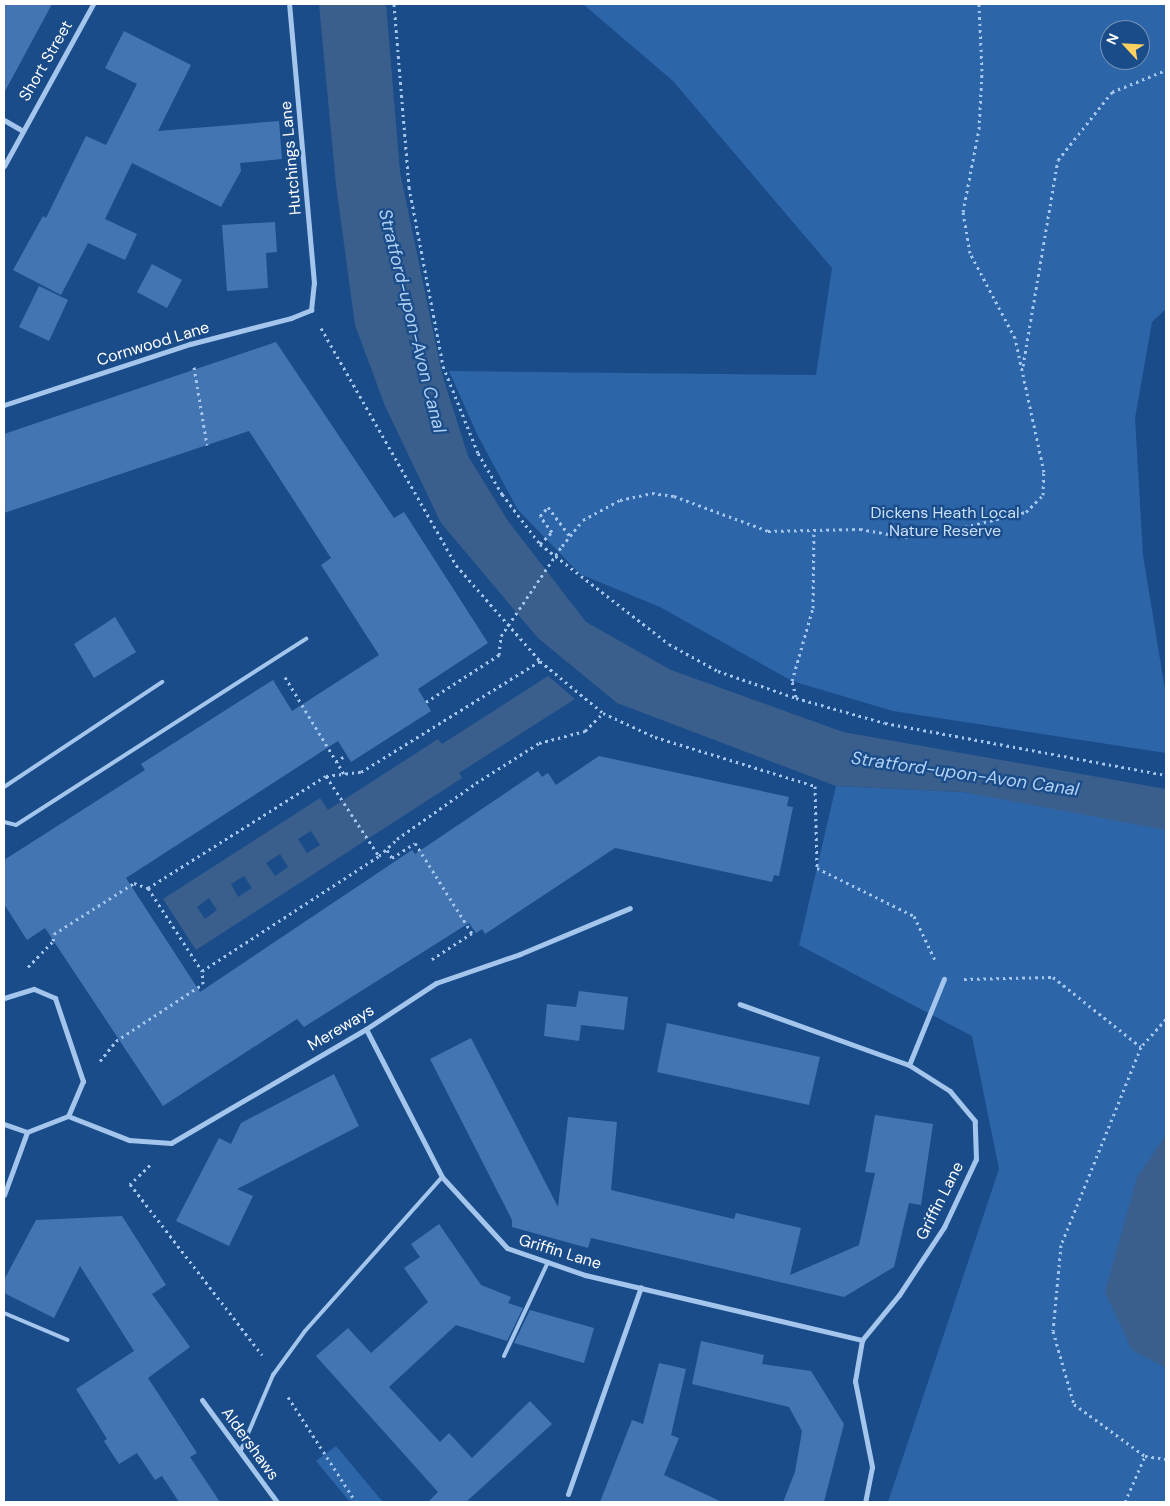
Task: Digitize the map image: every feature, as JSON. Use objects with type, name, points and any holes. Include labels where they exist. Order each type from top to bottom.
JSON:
[{"type":"street","name":"Short Street","points":[[4,166],[21,130],[93,4]]},
{"type":"street","name":"Hutchings Lane","points":[[289,4],[314,283],[311,310]]},
{"type":"street","points":[[4,120],[21,130]]},
{"type":"street","name":"Cornwood Lane","points":[[4,406],[190,344],[291,318],[311,310]]},
{"type":"street","name":"Mereways","points":[[172,1143],[366,1029],[436,983],[520,954],[630,908]]},
{"type":"street","points":[[909,1065],[944,979]]},
{"type":"street","points":[[4,998],[34,989],[55,998],[83,1081],[68,1116]]},
{"type":"street","name":"Griffin Lane","points":[[740,1004],[909,1065],[950,1091],[975,1121],[976,1159],[944,1226],[899,1295],[862,1340],[855,1381],[872,1468],[865,1502]]},
{"type":"street","name":"Griffin Lane","points":[[366,1029],[442,1177],[506,1248],[548,1262],[641,1287],[862,1340]]},
{"type":"street","points":[[4,1124],[27,1132],[68,1116],[129,1140],[172,1143]]},
{"type":"street","points":[[4,1195],[27,1132]]},
{"type":"street","points":[[568,1494],[641,1287]]},
{"type":"street","name":"Aldershaws","points":[[202,1400],[241,1450],[277,1502]]},
{"type":"lane","points":[[4,822],[16,825],[306,639]]},
{"type":"lane","points":[[4,787],[162,682]]},
{"type":"lane","points":[[241,1450],[274,1375],[305,1331],[442,1177]]},
{"type":"lane","points":[[504,1356],[548,1262]]},
{"type":"lane","points":[[4,1313],[68,1340]]},
{"type":"path","points":[[394,4],[409,187],[443,366],[478,453],[502,494],[540,544],[669,644],[718,671],[796,698],[885,723],[1166,774]]},
{"type":"path","points":[[426,702],[499,655],[501,636],[562,546],[583,520],[620,500],[652,493],[674,496],[768,531],[860,529],[906,537],[952,530],[1026,512],[1043,495],[1044,472],[1015,338],[970,253],[963,212],[978,129],[982,71],[979,4]]},
{"type":"path","points":[[1023,369],[1058,160],[1112,92],[1166,70]]},
{"type":"path","points":[[311,310],[456,565],[540,661],[602,713],[654,737],[815,786],[817,868],[914,916],[944,979],[1053,977],[1141,1047]]},
{"type":"path","points":[[190,344],[207,445]]},
{"type":"path","points":[[540,544],[552,532],[540,516],[548,507],[570,536]]},
{"type":"path","points":[[796,698],[792,681],[813,608],[814,531]]},
{"type":"path","points":[[274,660],[344,774]]},
{"type":"path","points":[[148,888],[326,776],[361,772],[540,661]]},
{"type":"path","points":[[202,971],[379,856],[397,839],[476,783],[539,743],[584,731],[602,713]]},
{"type":"path","points":[[336,762],[346,755]]},
{"type":"path","points":[[326,776],[379,856]]},
{"type":"path","points":[[387,850],[392,858],[415,843],[472,933],[424,964]]},
{"type":"path","points":[[22,973],[53,941],[54,934],[134,883],[148,888],[202,971],[203,984],[116,1042],[83,1081]]},
{"type":"path","points":[[1166,1019],[1141,1047],[1061,1245],[1053,1331],[1074,1404],[1145,1456],[1166,1459]]},
{"type":"path","points":[[172,1143],[130,1184],[255,1343],[356,1502]]},
{"type":"path","points":[[1125,1502],[1145,1456]]},
{"type":"green space","name":"Dickens Heath Local Nature Reserve","points":[[583,4],[1166,4],[1166,309],[1152,322],[1135,418],[1143,555],[1166,696],[1166,753],[893,711],[792,681],[660,607],[580,574],[518,510],[477,434],[449,371],[816,375],[832,268],[673,81]]},
{"type":"green space","points":[[836,786],[963,792],[1166,826],[1166,1502],[888,1502],[999,1169],[972,1036],[799,945]]},
{"type":"green space","points":[[336,1446],[383,1502],[350,1502],[316,1461]]},
{"type":"water","name":"Stratford-upon-Avon Canal","points":[[319,4],[386,4],[400,172],[442,374],[468,456],[508,521],[586,622],[671,670],[843,732],[1166,789],[1166,830],[963,792],[836,786],[617,703],[538,638],[441,523],[385,406],[355,325],[336,185]]},
{"type":"water","points":[[548,676],[575,699],[459,773],[462,778],[196,950],[163,899],[320,798],[328,810],[438,739],[442,744]],"holes":[[[311,831],[320,845],[307,853],[298,839]],[[280,854],[288,867],[275,876],[266,863]],[[244,876],[252,888],[238,897],[231,884]],[[209,898],[217,910],[205,919],[197,907]]]},
{"type":"water","points":[[1166,1135],[1166,1368],[1132,1350],[1105,1292],[1137,1177]]},
{"type":"building","points":[[4,4],[52,4],[4,93]]},
{"type":"building","points":[[124,31],[191,65],[158,131],[279,121],[282,159],[240,163],[241,171],[221,207],[132,163],[105,219],[137,234],[125,260],[88,243],[61,295],[13,270],[43,216],[46,218],[86,136],[106,145],[137,84],[105,68]]},
{"type":"building","points":[[275,222],[277,252],[266,253],[268,288],[227,291],[222,225]]},
{"type":"building","points":[[152,264],[182,280],[167,308],[137,292]]},
{"type":"building","points":[[39,286],[68,300],[49,341],[19,327]]},
{"type":"building","points":[[276,342],[394,518],[404,512],[488,643],[418,689],[431,711],[351,762],[338,741],[126,878],[200,992],[412,850],[415,854],[538,771],[542,777],[548,773],[556,785],[599,756],[789,797],[787,806],[793,807],[779,876],[774,875],[772,882],[615,848],[485,934],[482,929],[476,933],[469,923],[304,1027],[297,1019],[163,1106],[45,928],[27,940],[4,904],[4,860],[145,770],[141,764],[273,680],[292,711],[379,655],[321,565],[331,558],[249,431],[4,513],[4,434]]},
{"type":"building","points":[[115,617],[136,652],[94,678],[74,644]]},
{"type":"building","points":[[579,991],[628,997],[624,1030],[581,1025],[579,1041],[544,1036],[547,1004],[576,1007]]},
{"type":"building","points":[[667,1023],[820,1057],[809,1105],[657,1072]]},
{"type":"building","points":[[471,1038],[558,1207],[568,1117],[617,1122],[611,1190],[734,1219],[736,1213],[801,1228],[790,1275],[859,1245],[875,1173],[865,1172],[875,1115],[933,1124],[921,1205],[909,1203],[894,1267],[844,1297],[591,1238],[588,1248],[512,1227],[512,1220],[430,1059]]},
{"type":"building","points":[[334,1074],[359,1126],[237,1189],[253,1196],[229,1246],[176,1221],[219,1138],[231,1144],[241,1123]]},
{"type":"building","points":[[122,1216],[166,1285],[152,1294],[190,1347],[148,1378],[197,1453],[190,1457],[220,1502],[179,1502],[162,1476],[155,1480],[137,1453],[119,1464],[104,1441],[107,1439],[76,1389],[134,1351],[80,1266],[54,1318],[4,1293],[4,1280],[36,1220]]},
{"type":"building","points":[[439,1224],[481,1285],[511,1297],[508,1303],[523,1308],[507,1341],[456,1325],[389,1387],[440,1442],[449,1433],[472,1458],[530,1401],[552,1424],[466,1502],[428,1502],[438,1492],[316,1356],[348,1328],[371,1353],[428,1302],[404,1268],[420,1257],[411,1244]]},
{"type":"building","points":[[530,1310],[594,1328],[584,1363],[514,1343]]},
{"type":"building","points":[[701,1341],[764,1355],[762,1364],[811,1371],[844,1424],[824,1502],[783,1502],[795,1472],[802,1431],[789,1407],[692,1384]]},
{"type":"building","points":[[659,1363],[686,1369],[671,1435],[679,1438],[664,1475],[722,1502],[600,1502],[632,1420],[643,1424]]}]
